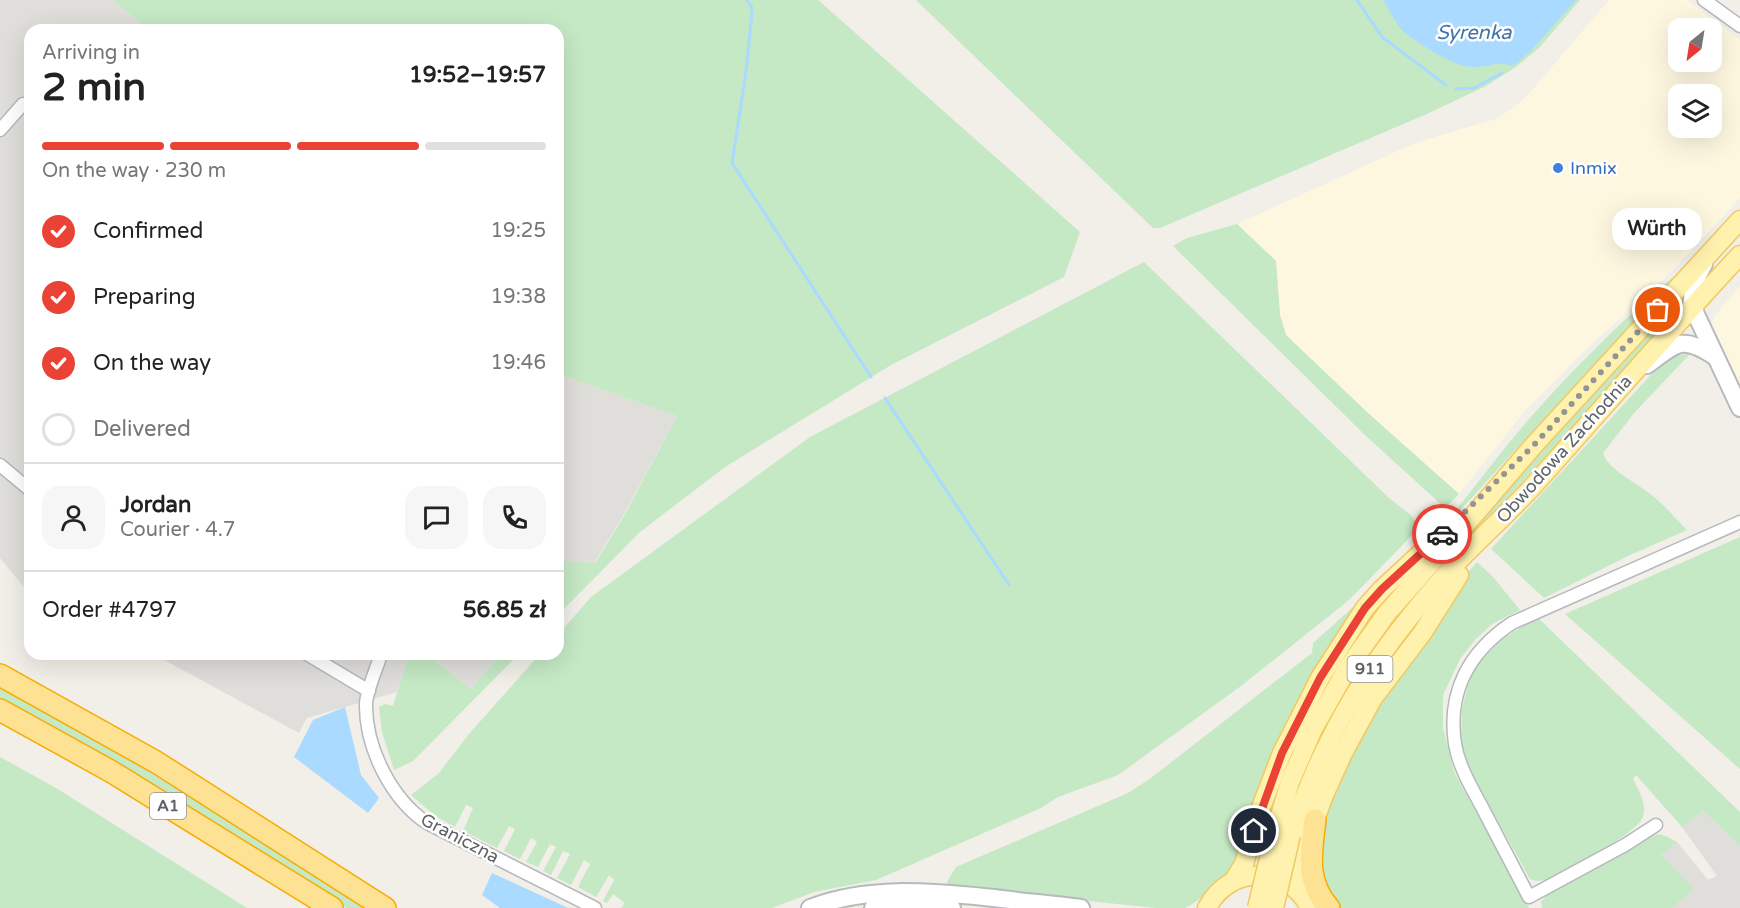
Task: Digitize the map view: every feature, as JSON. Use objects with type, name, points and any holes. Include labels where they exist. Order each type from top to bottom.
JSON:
[{"type":"highway","name":"A1","points":[[0,675],[156,762],[385,908]]},
{"type":"highway","name":"A1","points":[[0,710],[132,784],[332,908]]},
{"type":"highway","points":[[1315,820],[1310,854],[1311,873],[1320,896],[1329,908]]},
{"type":"main road","name":"911","points":[[1723,240],[1740,220]]},
{"type":"main road","name":"Obwodowa Zachodnia","points":[[1274,908],[1290,782],[1333,692],[1352,663],[1387,613],[1534,445],[1723,240]]},
{"type":"main road","name":"911","points":[[1692,306],[1740,255]]},
{"type":"main road","name":"Obwodowa Zachodnia","points":[[1257,908],[1283,834],[1322,753],[1350,701],[1375,662],[1406,621],[1450,570],[1527,492],[1692,306]]},
{"type":"main road","points":[[1234,880],[1244,864],[1270,784],[1297,721],[1320,678],[1365,608],[1382,589],[1427,549],[1534,445]]},
{"type":"main road","points":[[1305,900],[1300,863],[1343,753],[1373,698],[1423,632],[1441,600],[1491,530]]},
{"type":"main road","points":[[1206,907],[1219,890],[1234,880],[1251,875],[1269,875],[1281,879],[1305,900]]},
{"type":"street","points":[[1704,0],[1740,26]]},
{"type":"street","points":[[0,130],[24,104]]},
{"type":"street","points":[[1723,240],[1703,266],[1695,281],[1692,306],[1740,408]]},
{"type":"street","points":[[1628,379],[1672,346],[1682,343],[1703,348],[1714,356]]},
{"type":"street","points":[[0,465],[24,485]]},
{"type":"street","points":[[1656,825],[1625,845],[1529,897],[1466,779],[1455,745],[1454,710],[1461,682],[1473,658],[1492,636],[1512,623],[1740,522]]},
{"type":"street","points":[[317,660],[369,691]]},
{"type":"street","name":"Graniczna","points":[[379,660],[366,701],[372,741],[380,767],[416,816],[595,908]]},
{"type":"street","points":[[810,908],[851,897],[907,891],[1081,908]]},
{"type":"street","points":[[873,908],[908,905],[952,908]]},
{"type":"shaded area","points":[[0,0],[113,0],[142,24],[24,24],[24,586],[0,558]]},
{"type":"shaded area","points":[[1609,0],[1687,0],[1711,18],[1668,18],[1668,72],[1722,72],[1722,26],[1740,40],[1740,198],[1669,274],[1583,352],[1525,411],[1459,494],[1368,413],[1286,335],[1280,315],[1276,261],[1237,224],[1415,143],[1495,119],[1527,96]]},
{"type":"shaded area","points":[[1740,286],[1740,387],[1711,323]]},
{"type":"shaded area","points":[[564,376],[677,416],[623,516],[594,563],[564,560]]},
{"type":"shaded area","points":[[164,660],[407,660],[397,692],[307,718],[299,733]]},
{"type":"shaded area","points":[[434,660],[496,660],[471,689]]},
{"type":"shaded area","points":[[1703,811],[1740,846],[1740,908],[1672,908],[1694,889],[1661,855],[1677,842],[1708,880],[1717,876],[1682,827]]},
{"type":"green space","points":[[113,0],[818,0],[1080,232],[1064,277],[891,365],[725,467],[640,532],[564,609],[564,560],[595,563],[624,516],[677,416],[564,376],[564,24],[142,24]]},
{"type":"green space","points":[[916,0],[1580,0],[1540,47],[1516,67],[1486,86],[1429,113],[1160,228],[1153,228]]},
{"type":"green space","points":[[1237,224],[1276,261],[1280,315],[1286,335],[1368,413],[1459,494],[1445,508],[1366,436],[1173,246],[1187,238]]},
{"type":"green space","points":[[1144,262],[1389,498],[1411,515],[1419,528],[1349,600],[1241,686],[1118,775],[1058,797],[1041,808],[876,880],[814,892],[772,908],[621,908],[625,903],[613,894],[607,903],[603,901],[614,880],[609,875],[596,897],[578,887],[590,864],[584,860],[571,885],[557,878],[570,854],[563,851],[551,875],[543,871],[556,847],[550,844],[538,867],[526,862],[537,842],[531,838],[520,859],[504,851],[515,829],[509,826],[497,848],[463,831],[473,808],[466,805],[455,827],[434,815],[411,795],[439,773],[469,734],[535,660],[564,660],[564,628],[591,597],[810,437]]},
{"type":"green space","points":[[1679,272],[1454,517],[1452,515],[1547,399],[1620,324]]},
{"type":"green space","points":[[1679,304],[1683,307],[1473,535],[1469,531],[1631,353]]},
{"type":"green space","points":[[1690,354],[1635,412],[1603,453],[1611,465],[1653,496],[1687,530],[1628,556],[1544,598],[1491,549],[1669,355]]},
{"type":"green space","points":[[1740,537],[1740,769],[1565,614]]},
{"type":"green space","points":[[1477,562],[1493,577],[1520,610],[1492,624],[1460,659],[1443,695],[1443,728],[1454,772],[1529,908],[1337,908],[1326,895],[1317,842],[1333,792],[1377,705],[1463,578]]},
{"type":"green space","points":[[1379,584],[1296,705],[1268,762],[1233,867],[1197,901],[1185,908],[1157,908],[950,887],[947,882],[956,867],[1128,793],[1151,778],[1312,653],[1313,643]]},
{"type":"green space","points":[[1537,617],[1740,812],[1740,846],[1703,811],[1682,827],[1636,775],[1633,779],[1642,798],[1644,809],[1642,819],[1637,825],[1601,851],[1560,874],[1544,880],[1530,879],[1470,771],[1461,741],[1462,709],[1468,684],[1477,665],[1501,640]]},
{"type":"green space","points":[[407,660],[434,660],[471,689],[496,660],[513,660],[413,761],[394,770],[382,732],[379,707],[385,704],[393,706]]},
{"type":"green space","points":[[0,683],[171,785],[369,908],[346,908],[265,857],[0,702]]},
{"type":"green space","points":[[0,757],[56,788],[247,908],[0,908]]},
{"type":"green space","points":[[1658,834],[1677,842],[1661,855],[1694,889],[1672,908],[1542,908],[1541,902],[1549,893]]},
{"type":"water","name":"Syrenka","points":[[1383,0],[1576,0],[1530,52],[1513,66],[1496,64],[1471,67],[1446,59],[1404,32]]},
{"type":"water","points":[[345,707],[361,775],[379,798],[368,813],[294,757],[313,720]]},
{"type":"water","points":[[492,873],[568,908],[500,908],[482,895]]},
{"type":"waterway","points":[[747,0],[752,13],[746,72],[732,163],[871,377]]},
{"type":"waterway","points":[[1357,0],[1382,37],[1446,85]]},
{"type":"waterway","points":[[1456,89],[1474,88],[1502,73]]},
{"type":"waterway","points":[[885,398],[1009,585]]},
{"type":"way so far","points":[[1442,534],[1534,445],[1658,310]]},
{"type":"place","name":"Inmix","points":[[1558,168]]},
{"type":"place","name":"Würth","points":[[1658,310]]},
{"type":"route","points":[[1254,831],[1282,753],[1320,678],[1365,608],[1382,589],[1442,534]]}]
